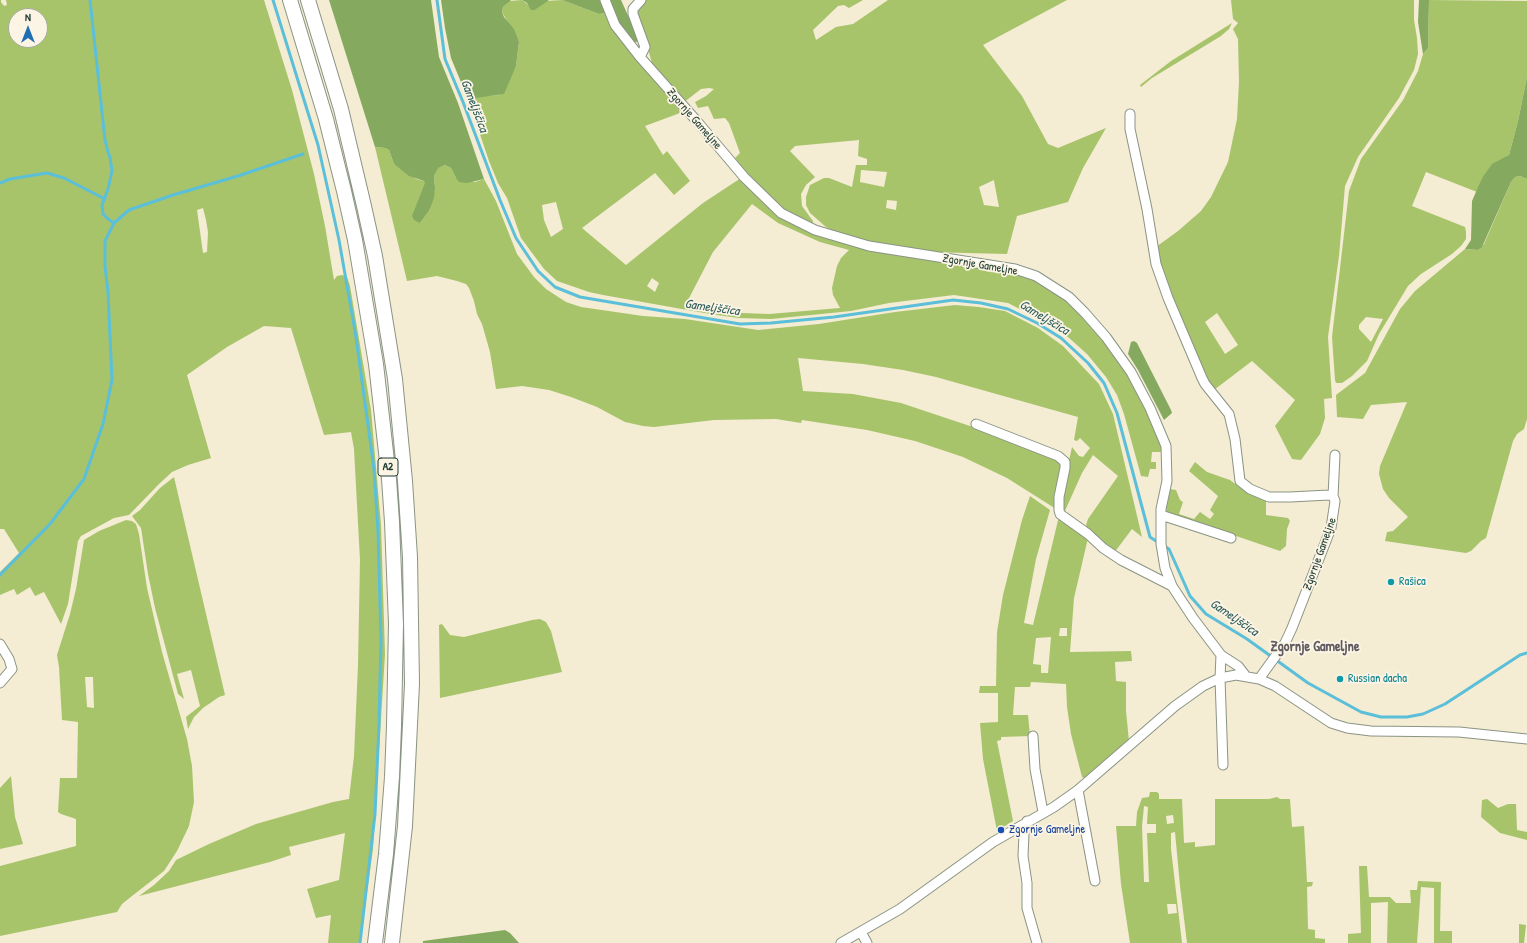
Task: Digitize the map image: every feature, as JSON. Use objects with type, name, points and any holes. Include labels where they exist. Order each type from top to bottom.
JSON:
[{"type":"highway","name":"A2","points":[[290,0],[326,119],[352,226],[376,364],[388,465],[394,580],[395,690],[392,785],[386,854],[375,943]]},
{"type":"highway","name":"A2","points":[[308,0],[340,109],[363,199],[395,379],[405,481],[410,557],[412,698],[405,826],[392,943]]},
{"type":"street","name":"Zgornje Gameljne","points":[[605,0],[615,25],[640,57],[700,124],[744,177],[781,213],[815,230],[869,246],[1015,269],[1036,276],[1069,297],[1085,313],[1106,337],[1131,372],[1150,408],[1166,446],[1168,466],[1167,481],[1163,496],[1160,534],[1165,568],[1172,586],[1182,603],[1221,655],[1238,666],[1245,675]]},
{"type":"street","points":[[640,57],[645,47],[633,14],[633,9],[641,0]]},
{"type":"street","points":[[1130,114],[1130,129],[1157,268],[1202,378],[1205,384],[1229,414],[1235,439],[1240,481],[1250,489],[1269,497],[1333,496]]},
{"type":"street","points":[[976,424],[1058,456],[1065,462],[1059,497],[1060,514],[1088,534],[1109,552],[1172,586]]},
{"type":"street","name":"Zgornje Gameljne","points":[[1259,679],[1285,643],[1312,578],[1330,528],[1334,513],[1335,501],[1333,496],[1335,455]]},
{"type":"street","points":[[1161,516],[1231,538]]},
{"type":"street","points":[[0,644],[9,659],[12,669],[0,683]]},
{"type":"street","points":[[1221,655],[1220,678],[1223,765]]},
{"type":"street","name":"Zgornje Gameljne","points":[[841,943],[900,909],[987,846],[1078,790],[1175,706],[1198,690],[1220,678],[1236,674],[1259,679],[1275,686],[1331,723],[1347,728],[1371,731],[1464,732],[1527,739]]},
{"type":"street","points":[[1033,736],[1035,769],[1043,812]]},
{"type":"street","points":[[1078,790],[1095,881]]},
{"type":"street","points":[[1027,821],[1024,834],[1023,856],[1027,889],[1027,908],[1037,943]]},
{"type":"street","points":[[861,932],[867,943]]},
{"type":"green space","points":[[0,0],[4,6],[7,5],[6,0],[264,0],[292,90],[314,174],[334,280],[337,276],[342,275],[347,277],[350,286],[371,410],[381,525],[385,654],[373,849],[360,943],[328,943],[331,915],[316,918],[307,889],[339,880],[345,833],[289,847],[291,855],[270,862],[139,896],[169,871],[176,860],[209,844],[256,824],[333,802],[349,799],[354,756],[358,665],[360,560],[354,449],[351,432],[324,435],[291,328],[264,326],[227,347],[187,375],[211,458],[172,472],[129,515],[114,518],[81,536],[78,541],[68,604],[61,624],[44,592],[35,596],[30,587],[17,595],[14,589],[0,595],[0,572],[19,553],[4,529],[0,529]],"holes":[[[203,208],[208,232],[207,252],[203,253],[197,210]]]},
{"type":"green space","points":[[329,0],[431,0],[439,57],[458,103],[484,179],[467,183],[459,182],[451,168],[445,165],[438,168],[434,176],[434,198],[429,211],[420,223],[414,220],[412,216],[425,183],[424,181],[409,176],[394,164],[389,150],[375,147]]},
{"type":"green space","points":[[441,0],[511,0],[503,7],[502,12],[504,17],[514,29],[519,42],[516,66],[504,94],[468,99],[451,58]]},
{"type":"green space","points":[[522,0],[535,10],[546,1],[562,0],[599,14],[606,13],[677,104],[680,113],[645,126],[663,155],[667,151],[690,181],[674,195],[655,173],[582,228],[626,265],[703,203],[741,178],[757,196],[781,216],[801,227],[1033,279],[1063,297],[1099,333],[1137,388],[1161,441],[1164,465],[1161,465],[1161,452],[1152,452],[1151,462],[1156,462],[1156,469],[1150,469],[1148,477],[1141,476],[1124,414],[1117,395],[1106,377],[1087,354],[1068,337],[1049,324],[1008,303],[954,295],[889,303],[851,311],[771,319],[738,318],[603,295],[589,292],[557,281],[544,269],[521,238],[507,198],[498,183],[489,161],[468,99],[499,95],[516,66],[519,42],[502,12],[503,7],[509,1]],"holes":[[[556,202],[563,229],[551,237],[544,220],[542,205]],[[752,204],[778,223],[820,242],[849,250],[841,258],[837,266],[832,288],[833,295],[840,308],[769,314],[742,313],[700,307],[687,302],[713,252]],[[652,278],[659,283],[655,292],[647,286]]]},
{"type":"green space","points":[[522,0],[549,0],[535,10],[531,10],[527,3]]},
{"type":"green space","points":[[562,0],[602,0],[606,13],[599,14]]},
{"type":"green space","points":[[608,0],[621,0],[638,41],[634,43],[618,22]]},
{"type":"green space","points":[[645,0],[863,0],[849,8],[844,5],[838,6],[813,30],[816,40],[836,27],[853,24],[888,0],[1067,0],[983,45],[1022,96],[1048,144],[1058,148],[1106,128],[1083,168],[1068,202],[1017,216],[1007,254],[926,252],[874,244],[841,236],[826,227],[810,213],[806,205],[806,197],[810,185],[824,178],[829,178],[852,187],[856,165],[867,165],[867,159],[858,156],[859,140],[795,146],[790,151],[815,177],[806,185],[801,194],[802,206],[813,221],[812,227],[783,210],[747,174],[735,158],[740,153],[729,123],[725,118],[714,119],[708,106],[698,108],[695,102],[706,96],[714,89],[701,89],[683,103],[652,63],[644,35],[634,12]],"holes":[[[861,170],[887,172],[884,187],[860,182]],[[994,180],[999,207],[984,205],[979,187]],[[887,200],[897,201],[896,210],[886,208]]]},
{"type":"green space","points":[[1231,0],[1414,0],[1414,20],[1418,54],[1414,70],[1399,98],[1358,157],[1345,186],[1339,256],[1328,337],[1332,398],[1324,399],[1325,418],[1320,434],[1301,460],[1292,459],[1275,426],[1295,400],[1252,361],[1214,390],[1208,381],[1169,295],[1156,247],[1178,231],[1201,211],[1211,197],[1228,162],[1237,119],[1239,82],[1238,39],[1233,29],[1238,23],[1233,19]],"holes":[[[1217,313],[1238,345],[1225,354],[1205,322]]]},
{"type":"green space","points":[[1419,0],[1429,0],[1428,48],[1423,54],[1418,22]]},
{"type":"green space","points":[[1429,0],[1527,1],[1527,77],[1509,155],[1482,178],[1477,192],[1426,172],[1412,206],[1465,227],[1466,239],[1452,254],[1421,274],[1408,286],[1379,334],[1367,361],[1352,376],[1342,383],[1336,383],[1332,337],[1349,191],[1361,159],[1403,100],[1418,71],[1423,54],[1428,48]],"holes":[[[1366,317],[1383,319],[1371,342],[1359,329],[1359,325]]]},
{"type":"green space","points":[[1232,23],[1229,29],[1221,36],[1152,78],[1141,87],[1140,85],[1171,61]]},
{"type":"green space","points":[[1527,77],[1527,179],[1520,176],[1515,177],[1511,182],[1482,247],[1478,250],[1465,249],[1471,240],[1472,201],[1482,178],[1492,164],[1509,155]]},
{"type":"green space","points":[[375,147],[389,150],[394,164],[416,179],[426,183],[420,223],[429,211],[435,188],[434,176],[437,168],[445,165],[451,168],[456,178],[475,182],[484,179],[496,201],[517,254],[534,277],[546,289],[566,302],[581,307],[643,316],[685,319],[758,330],[819,324],[895,312],[955,305],[1005,311],[1038,328],[1063,346],[1099,384],[1113,414],[1142,537],[1132,529],[1114,553],[1087,531],[1086,525],[1088,519],[1118,476],[1093,455],[1082,473],[1064,513],[1060,502],[1072,447],[1079,456],[1083,457],[1090,448],[1080,438],[1077,441],[1074,440],[1078,417],[936,377],[863,364],[798,358],[803,391],[853,394],[901,403],[1015,441],[1056,459],[1061,463],[1064,471],[1056,509],[1007,478],[963,457],[915,441],[867,430],[802,420],[801,423],[776,419],[714,420],[654,427],[643,426],[625,422],[597,407],[549,390],[522,386],[496,389],[490,352],[482,324],[477,314],[469,288],[466,284],[437,276],[407,281]]},
{"type":"green space","points":[[1520,176],[1527,179],[1527,419],[1524,429],[1517,434],[1513,441],[1486,538],[1471,551],[1466,553],[1385,541],[1387,532],[1393,531],[1408,517],[1389,498],[1383,489],[1379,474],[1380,466],[1407,402],[1371,405],[1363,419],[1337,417],[1336,395],[1365,373],[1400,309],[1415,291],[1465,249],[1478,250],[1484,244],[1511,182],[1515,177]]},
{"type":"green space","points":[[1134,341],[1137,343],[1171,410],[1172,413],[1164,420],[1128,354],[1131,342]]},
{"type":"green space","points":[[1195,462],[1207,472],[1230,480],[1242,489],[1266,500],[1266,515],[1288,518],[1290,521],[1287,529],[1286,546],[1280,551],[1166,512],[1170,489],[1176,490],[1180,500],[1183,502],[1179,514],[1194,519],[1200,512],[1210,519],[1214,514],[1210,510],[1218,496],[1189,471]]},
{"type":"green space","points":[[174,477],[225,695],[219,697],[203,708],[194,717],[188,729],[186,717],[200,706],[191,670],[177,674],[184,699],[178,694],[155,608],[141,528],[132,516],[140,510],[160,488]]},
{"type":"green space","points":[[1030,496],[1050,510],[1036,559],[1024,623],[1033,625],[1059,516],[1088,538],[1074,598],[1070,652],[1131,651],[1132,661],[1115,662],[1116,681],[1126,682],[1126,711],[1129,741],[1109,757],[1086,779],[1082,777],[1071,734],[1067,707],[1066,684],[1031,682],[1030,687],[1015,687],[1013,715],[1028,715],[1030,736],[1001,737],[1001,740],[997,741],[1013,821],[997,831],[983,759],[980,723],[998,722],[998,693],[979,693],[980,686],[996,686],[997,632],[1003,595],[1022,520]],"holes":[[[1060,628],[1067,628],[1067,636],[1059,636]],[[1051,637],[1048,673],[1041,673],[1041,665],[1033,664],[1036,638]]]},
{"type":"green space","points":[[126,520],[132,521],[136,524],[139,534],[147,588],[162,652],[187,739],[192,766],[194,802],[189,826],[177,851],[164,871],[122,904],[117,912],[0,936],[0,866],[76,846],[76,819],[58,812],[60,778],[77,778],[78,722],[62,720],[57,655],[76,589],[84,540],[99,531]],"holes":[[[85,677],[93,677],[94,708],[87,707]]]},
{"type":"green space","points":[[540,619],[546,622],[551,631],[562,672],[440,698],[439,625],[442,624],[450,635],[464,637]]},
{"type":"green space","points":[[11,776],[15,817],[23,844],[0,849],[0,788]]},
{"type":"green space","points":[[1150,792],[1157,792],[1159,794],[1159,799],[1182,799],[1184,843],[1195,842],[1195,847],[1215,845],[1215,799],[1269,799],[1277,797],[1280,799],[1290,799],[1292,827],[1304,826],[1307,882],[1313,882],[1312,886],[1307,887],[1308,929],[1315,930],[1315,938],[1325,939],[1325,943],[1187,943],[1175,832],[1171,833],[1171,849],[1182,943],[1130,943],[1121,884],[1116,826],[1136,826],[1137,812],[1142,798],[1149,797]],"holes":[[[1144,806],[1148,807],[1147,824],[1156,824],[1156,833],[1147,833],[1149,882],[1144,882],[1142,826]],[[1173,815],[1174,823],[1167,824],[1166,816]],[[1167,904],[1176,904],[1177,913],[1168,914]]]},
{"type":"green space","points":[[1487,799],[1498,808],[1508,804],[1516,804],[1517,830],[1527,832],[1527,840],[1500,833],[1481,817],[1482,800]]},
{"type":"green space","points":[[1359,866],[1367,866],[1369,897],[1390,897],[1396,903],[1411,903],[1410,890],[1417,890],[1418,881],[1441,882],[1440,931],[1452,931],[1452,943],[1434,943],[1434,888],[1421,887],[1417,943],[1387,943],[1388,902],[1371,903],[1371,943],[1348,943],[1348,934],[1361,933]]},
{"type":"green space","points":[[1519,924],[1526,925],[1524,943],[1519,943]]},
{"type":"green space","points":[[505,930],[510,933],[519,943],[423,943],[423,941]]},
{"type":"waterway","points":[[90,0],[105,140],[112,171],[108,189],[102,205],[103,214],[114,223]]},
{"type":"waterway","points":[[273,0],[318,145],[339,240],[356,337],[374,469],[378,531],[381,640],[379,725],[375,814],[360,943]]},
{"type":"waterway","name":"Gameljščica","points":[[437,0],[445,59],[500,200],[516,238],[538,271],[555,287],[580,297],[740,324],[771,323],[834,317],[953,300],[981,303],[1008,309],[1037,323],[1061,338],[1088,363],[1104,383],[1117,413],[1150,537],[1159,543]]},
{"type":"waterway","points":[[0,575],[50,524],[84,479],[103,424],[112,380],[108,292],[105,266],[105,241],[114,223],[129,210],[303,154]]},
{"type":"waterway","points":[[0,183],[10,179],[47,173],[64,178],[105,199]]},
{"type":"waterway","name":"Gameljščica","points":[[1164,546],[1169,549],[1190,596],[1206,614],[1247,639],[1308,683],[1361,712],[1381,717],[1407,717],[1423,714],[1445,704],[1520,655],[1527,653]]},
{"type":"place","name":"Rašica","points":[[1391,582]]},
{"type":"place","name":"Russian dacha","points":[[1340,679]]},
{"type":"place","name":"Zgornje Gameljne","points":[[1001,830]]},
{"type":"district","name":"Zgornje Gameljne","points":[[1315,647]]}]
